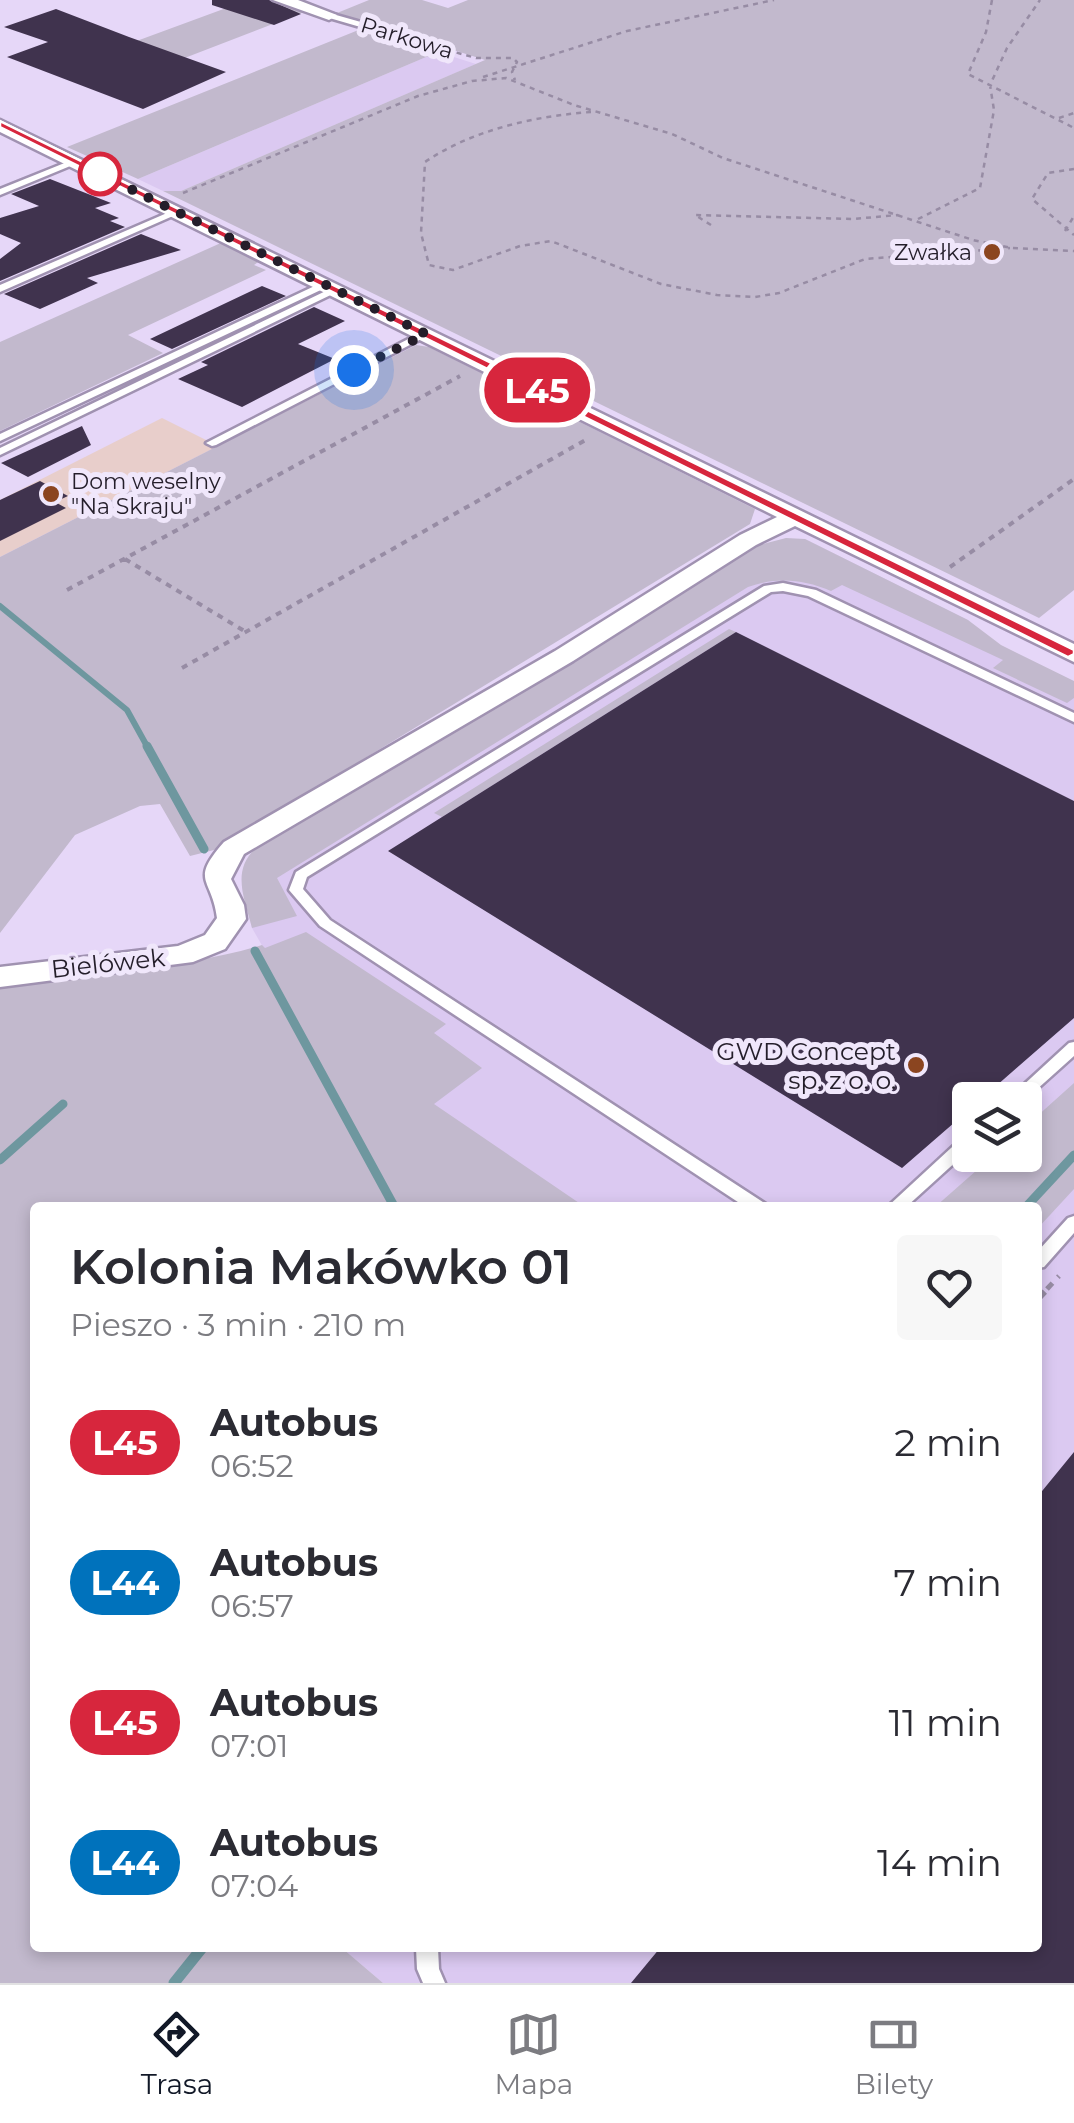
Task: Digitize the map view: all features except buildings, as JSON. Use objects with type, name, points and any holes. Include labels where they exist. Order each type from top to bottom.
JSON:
[{"type":"street","name":"Parkowa","points":[[281,0],[329,14]]},
{"type":"street","points":[[0,125],[1074,654]]},
{"type":"street","name":"Bielówek","points":[[0,977],[183,955],[214,942],[232,919],[230,905],[217,880],[222,862],[234,848],[564,656],[748,540],[794,517]]},
{"type":"lane","name":"Parkowa","points":[[329,14],[432,46]]},
{"type":"lane","points":[[0,192],[75,162]]},
{"type":"lane","points":[[0,288],[177,212]]},
{"type":"lane","points":[[0,438],[330,287]]},
{"type":"lane","points":[[0,452],[330,287]]},
{"type":"lane","points":[[212,442],[426,334]]},
{"type":"lane","points":[[751,1202],[326,923],[296,890],[302,875],[768,589],[783,586],[812,593],[1074,718]]},
{"type":"lane","points":[[1035,1082],[1074,1047]]},
{"type":"lane","points":[[901,1202],[952,1156]]},
{"type":"lane","points":[[1042,1258],[1074,1222]]},
{"type":"lane","points":[[427,1952],[434,1983]]},
{"type":"path","points":[[156,202],[401,102],[472,81],[517,62],[694,12],[774,0]]},
{"type":"path","points":[[992,0],[986,32],[968,74],[1074,128]]},
{"type":"path","points":[[918,219],[980,188],[994,110],[990,85],[1007,48],[1040,0]]},
{"type":"path","name":"Parkowa","points":[[432,46],[476,58],[513,58],[517,62]]},
{"type":"path","points":[[516,80],[512,72],[517,62]]},
{"type":"path","points":[[472,81],[516,80],[604,114],[672,134],[723,158],[918,219],[972,240],[1012,248],[1074,251]]},
{"type":"path","points":[[604,114],[586,112],[531,121],[440,148],[425,162],[419,249],[429,266],[444,272],[464,270],[504,250],[551,240],[663,288],[753,297],[774,295],[848,264],[884,255],[1012,248]]},
{"type":"path","points":[[1056,118],[1074,113]]},
{"type":"path","points":[[1074,169],[1048,172],[1032,199],[1074,235]]},
{"type":"path","points":[[710,226],[694,216],[736,213],[853,219],[901,215]]},
{"type":"path","points":[[1065,231],[1074,216]]},
{"type":"path","points":[[67,590],[483,363]]},
{"type":"path","points":[[182,668],[610,426]]},
{"type":"path","points":[[928,583],[1074,478]]},
{"type":"path","points":[[125,559],[246,632]]},
{"type":"shaded area","points":[[248,0],[263,0],[304,12],[169,64],[123,46]]},
{"type":"shaded area","points":[[369,0],[422,0],[448,8],[468,0],[1074,0],[1074,590],[1039,618],[163,191],[181,191],[485,60],[337,13]]},
{"type":"shaded area","points":[[361,29],[438,52],[138,179],[67,147]]},
{"type":"shaded area","points":[[438,52],[476,64],[181,191],[163,191],[138,179]]},
{"type":"shaded area","points":[[223,242],[261,260],[254,265],[266,270],[128,335],[163,353],[0,431],[0,342]]},
{"type":"shaded area","points":[[416,345],[429,347],[755,509],[750,524],[214,850],[190,856],[160,804],[140,806],[75,835],[0,933],[0,557]]},
{"type":"shaded area","points":[[162,418],[218,446],[0,557],[0,500]]},
{"type":"shaded area","points":[[786,538],[805,539],[968,620],[1001,645],[1074,681],[1074,698],[1067,703],[993,668],[1003,660],[842,585],[831,591],[790,581],[748,587],[277,878],[297,916],[252,928],[242,876],[243,867],[255,849],[751,547]]},
{"type":"shaded area","points":[[805,539],[968,620],[981,639],[1074,686],[1074,1983],[383,1983],[347,1952],[1042,1952],[1042,1202],[409,1202],[252,928],[242,888],[247,860],[782,540]]},
{"type":"shaded area","points":[[729,629],[736,632],[442,817],[434,813]]},
{"type":"shaded area","points":[[306,932],[446,1024],[434,1033],[482,1068],[434,1104],[578,1202],[30,1202],[30,1952],[347,1952],[383,1983],[0,1983],[0,985],[133,970],[262,945],[265,948]]},
{"type":"shaded area","points":[[1074,1083],[1074,1189],[1042,1224],[1042,1202],[941,1202],[975,1172],[1042,1172],[1042,1112]]},
{"type":"waterway","points":[[0,606],[127,710],[148,748]]},
{"type":"waterway","points":[[147,746],[204,849]]},
{"type":"waterway","points":[[255,951],[392,1202]]},
{"type":"waterway","points":[[0,1160],[63,1104]]},
{"type":"waterway","points":[[1031,1202],[1074,1155]]},
{"type":"waterway","points":[[174,1983],[199,1952]]},
{"type":"bus line","name":"L45","points":[[0,125],[1074,654]]},
{"type":"place","name":"Zwałka","points":[[992,252]]},
{"type":"place","name":"Dom weselny \"Na Skraju\"","points":[[51,494]]},
{"type":"place","name":"GWD Concept sp. z o. o.","points":[[916,1065]]},
{"type":"route","points":[[100,174],[426,334],[354,370]]}]
